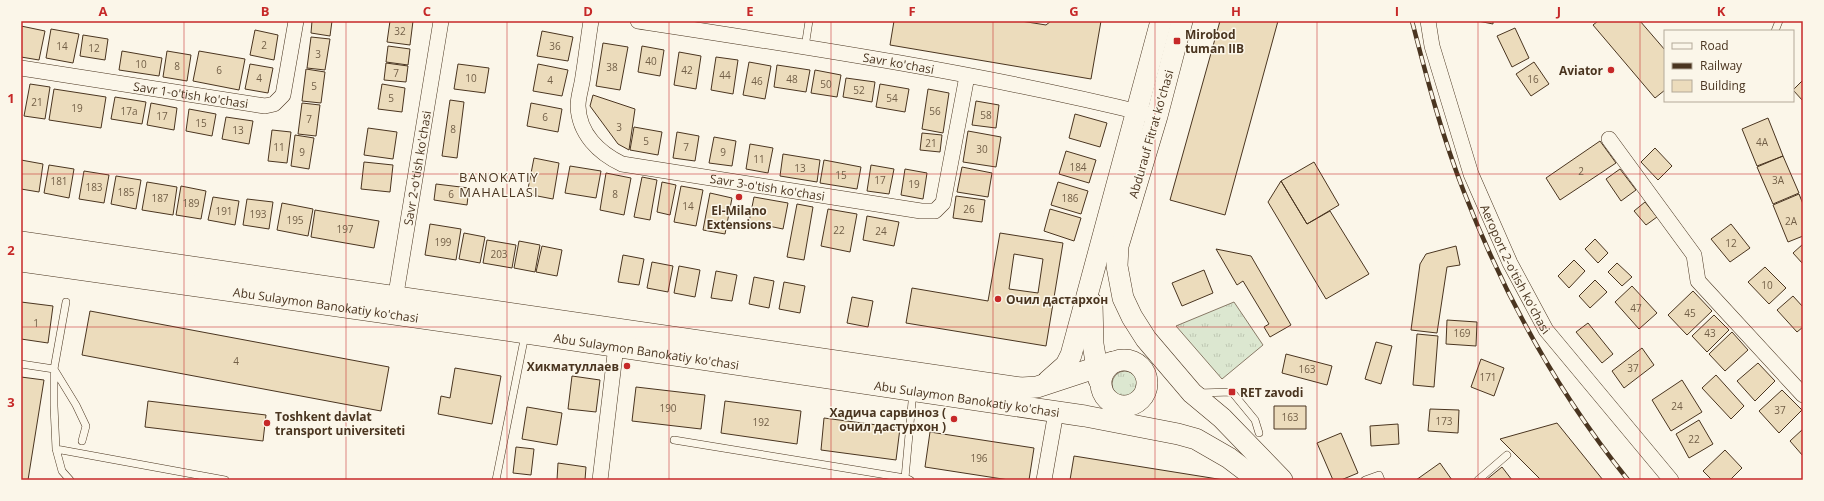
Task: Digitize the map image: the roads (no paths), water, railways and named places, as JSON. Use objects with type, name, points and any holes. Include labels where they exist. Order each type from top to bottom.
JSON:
[{"type":"main road","name":"Abdurauf Fitrat ko'chasi","points":[[1038,387],[1058,373],[1066,365],[1071,355],[1110,244],[1137,111],[1161,21]]},
{"type":"main road","name":"Abdurauf Fitrat ko'chasi","points":[[1103,372],[1093,344],[1093,292],[1157,116],[1182,21]]},
{"type":"main road","name":"Abu Sulaymon Banokatiy ko'chasi","points":[[21,242],[394,306],[526,332],[1085,416],[1159,430],[1196,440],[1213,448],[1258,480]]},
{"type":"main road","points":[[1110,244],[1117,266],[1120,288],[1127,308],[1155,350],[1192,393],[1222,418],[1282,480]]},
{"type":"main road","name":"Abu Sulaymon Banokatiy ko'chasi","points":[[21,262],[394,306],[1021,388],[1038,387],[1103,372]]},
{"type":"main road","points":[[1085,416],[1119,406],[1133,405],[1144,396],[1148,383],[1143,370],[1143,352],[1138,326]]},
{"type":"main road","points":[[1159,430],[1107,399],[1103,372],[1126,360],[1133,361],[1143,370],[1192,393]]},
{"type":"street","name":"Savr 1-o'tish ko'chasi","points":[[21,68],[265,106],[274,104],[284,95],[296,21]]},
{"type":"street","name":"Savr 2-o'tish ko'chasi","points":[[394,306],[441,21]]},
{"type":"street","name":"Savr 3-o'tish ko'chasi","points":[[591,21],[578,106],[587,135],[601,152],[611,159],[622,164],[921,211],[935,211],[943,203],[967,76]]},
{"type":"street","name":"Savr ko'chasi","points":[[638,21],[805,47],[967,76],[1118,106],[1157,116]]},
{"type":"street","name":"Aeroport 2-o'tish ko'chasi","points":[[1428,21],[1432,46],[1471,174],[1510,264],[1546,330],[1671,480]]},
{"type":"street","points":[[1609,139],[1694,254],[1698,281],[1803,395]]},
{"type":"street","points":[[600,480],[616,346]]},
{"type":"street","points":[[1044,480],[1056,412]]},
{"type":"lane","points":[[805,47],[809,21]]},
{"type":"lane","points":[[66,302],[54,369],[56,449],[62,471],[70,480]]},
{"type":"lane","points":[[496,480],[526,332]]},
{"type":"lane","points":[[21,364],[54,369],[76,405],[86,426],[82,441]]},
{"type":"lane","points":[[674,440],[907,479],[913,391]]},
{"type":"lane","points":[[1192,393],[1232,392],[1255,420],[1259,433]]},
{"type":"lane","points":[[56,449],[225,480]]},
{"type":"lane","points":[[1478,480],[1507,455]]},
{"type":"lane","points":[[1365,480],[1379,475],[1382,480]]},
{"type":"railway","points":[[1412,21],[1429,86],[1449,150],[1464,192],[1497,268],[1515,305],[1556,378],[1578,413],[1628,480]]},
{"type":"place","name":"Mirobod tuman IIB","points":[[1177,41]]},
{"type":"place","name":"Aviator","points":[[1611,70]]},
{"type":"place","name":"El-Milano Extensions","points":[[739,197]]},
{"type":"place","name":"Очил дастархон","points":[[998,299]]},
{"type":"place","name":"Хикматуллаев","points":[[627,366]]},
{"type":"place","name":"RET zavodi","points":[[1232,392]]},
{"type":"place","name":"Хадича сарвиноз ( очил дастурхон )","points":[[954,419]]},
{"type":"place","name":"Toshkent davlat transport universiteti","points":[[267,423]]},
{"type":"district","name":"BANOKATIY MAHALLASI","points":[[499,184]]}]
